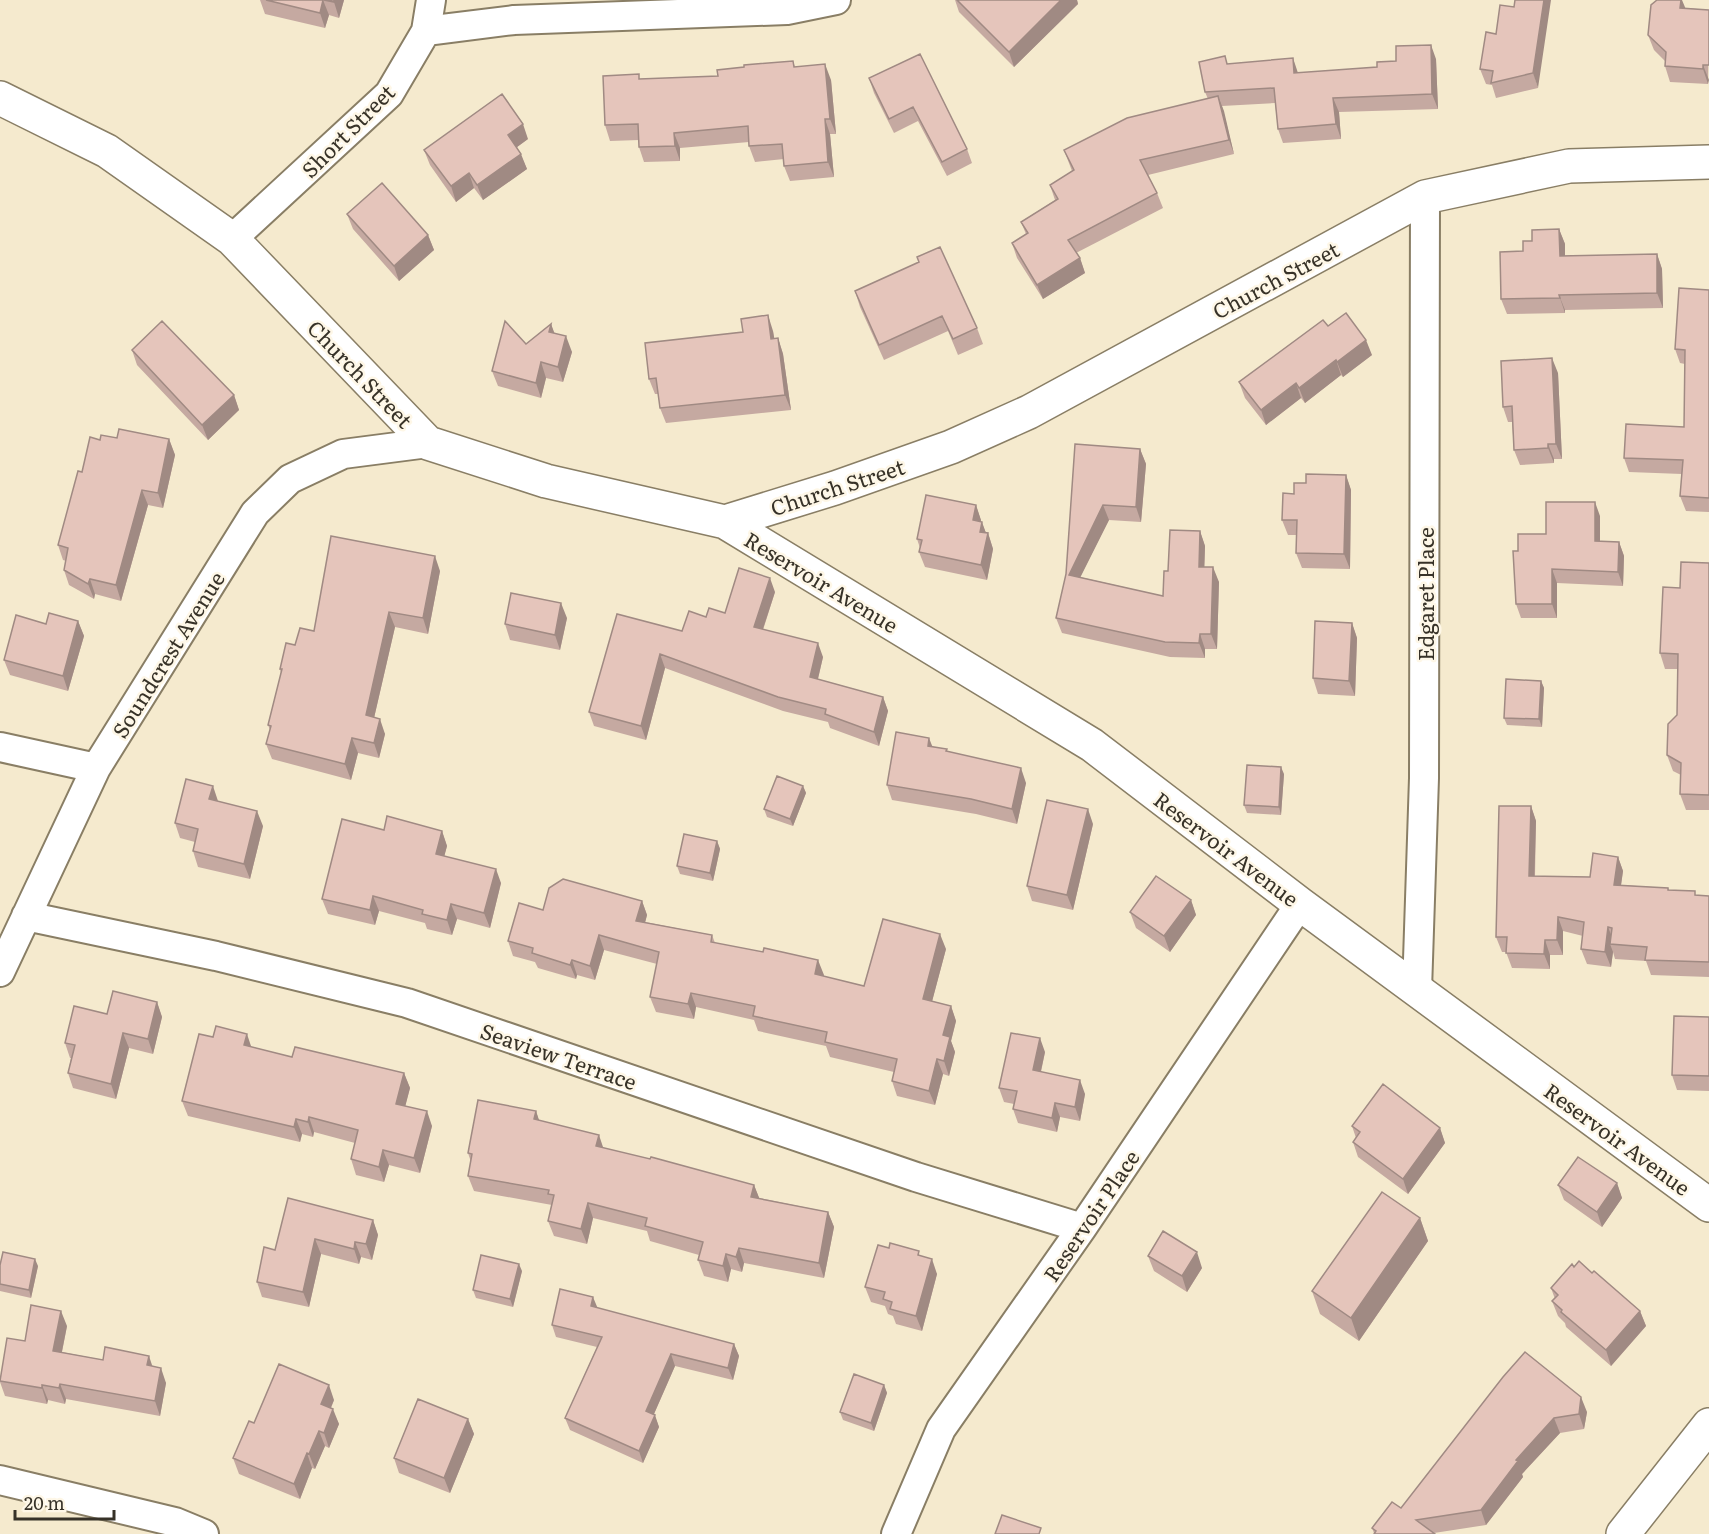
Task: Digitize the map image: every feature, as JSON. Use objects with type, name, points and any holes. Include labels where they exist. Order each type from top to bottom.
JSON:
[{"type":"main road","name":"Church Street","points":[[0,98],[107,151],[232,239],[428,443],[546,481],[725,522],[835,488],[951,447],[1029,412],[1425,197],[1569,166],[1709,162]]},
{"type":"main road","name":"Reservoir Avenue","points":[[725,522],[1092,745],[1300,904],[1709,1205]]},
{"type":"main road","points":[[1623,1534],[1709,1425]]},
{"type":"street","name":"Short Street","points":[[232,239],[389,94],[426,31],[431,0]]},
{"type":"street","points":[[426,31],[514,20],[787,10],[836,0]]},
{"type":"street","name":"Edgaret Place","points":[[1417,990],[1424,778],[1425,197]]},
{"type":"street","name":"Soundcrest Avenue","points":[[0,972],[96,768],[255,513],[290,479],[343,454],[428,443]]},
{"type":"street","points":[[0,747],[96,768]]},
{"type":"street","name":"Reservoir Place","points":[[896,1534],[941,1429],[1082,1228],[1300,904]]},
{"type":"street","name":"Seaview Terrace","points":[[26,915],[216,956],[407,1003],[916,1177],[1082,1228]]},
{"type":"street","points":[[0,1480],[172,1528],[204,1534]]},
{"type":"building","points":[[266,0],[323,0],[320,13]]},
{"type":"building","points":[[957,0],[1061,0],[1009,52]]},
{"type":"building","points":[[1515,0],[1544,0],[1533,73],[1491,83],[1493,71],[1480,69],[1486,32],[1496,34],[1500,5],[1514,7]]},
{"type":"building","points":[[1657,0],[1681,0],[1680,8],[1709,10],[1709,65],[1703,65],[1703,69],[1665,66],[1666,52],[1648,35],[1651,5]]},
{"type":"building","points":[[1431,45],[1432,94],[1333,98],[1336,124],[1278,129],[1274,88],[1205,92],[1199,62],[1225,56],[1227,64],[1293,58],[1294,73],[1377,67],[1377,62],[1396,61],[1396,46]]},
{"type":"building","points":[[920,54],[967,149],[942,162],[913,107],[889,119],[869,78]]},
{"type":"building","points":[[793,61],[794,67],[825,64],[830,119],[825,119],[828,162],[784,166],[782,144],[749,146],[748,126],[674,133],[675,146],[639,147],[638,124],[605,125],[603,76],[639,74],[639,79],[718,76],[717,70]]},
{"type":"building","points":[[502,94],[523,124],[508,135],[521,154],[477,185],[469,173],[451,186],[424,150]]},
{"type":"building","points":[[1218,96],[1229,140],[1140,160],[1157,193],[1068,240],[1080,258],[1037,285],[1012,243],[1028,233],[1021,222],[1058,199],[1050,185],[1074,170],[1064,150],[1127,118]]},
{"type":"building","points":[[382,183],[428,235],[394,266],[347,214]]},
{"type":"building","points":[[1559,229],[1560,256],[1657,254],[1657,293],[1501,299],[1500,252],[1523,251],[1523,241],[1532,241],[1532,230]]},
{"type":"building","points":[[940,247],[977,328],[953,339],[942,316],[879,345],[855,291],[919,262],[917,257]]},
{"type":"building","points":[[1679,288],[1709,290],[1709,498],[1680,496],[1683,460],[1624,458],[1626,424],[1684,427],[1685,350],[1675,349]]},
{"type":"building","points":[[1346,313],[1366,340],[1299,388],[1296,383],[1261,410],[1239,382],[1323,320],[1328,326]]},
{"type":"building","points":[[768,315],[771,339],[778,338],[785,395],[660,408],[656,378],[649,379],[645,343],[743,332],[741,319]]},
{"type":"building","points":[[162,321],[234,395],[202,425],[132,350]]},
{"type":"building","points":[[505,321],[526,344],[551,324],[549,332],[566,336],[558,367],[541,362],[536,383],[492,371]]},
{"type":"building","points":[[1552,358],[1556,444],[1548,444],[1548,448],[1514,450],[1512,406],[1503,407],[1501,361]]},
{"type":"building","points":[[119,429],[169,439],[158,493],[142,490],[116,585],[90,579],[88,584],[64,570],[68,548],[58,545],[78,471],[82,472],[90,437],[100,440],[101,435],[117,438]]},
{"type":"building","points":[[1075,444],[1140,449],[1136,507],[1103,505],[1069,575],[1163,596],[1164,571],[1168,571],[1170,530],[1200,531],[1199,567],[1213,567],[1211,634],[1200,634],[1199,643],[1165,642],[1056,618],[1066,574]]},
{"type":"building","points":[[1306,474],[1346,475],[1344,554],[1296,553],[1297,520],[1282,520],[1283,493],[1294,494],[1294,483],[1306,483]]},
{"type":"building","points":[[926,495],[976,505],[973,520],[982,522],[980,532],[988,533],[981,565],[919,552],[922,540],[917,539]]},
{"type":"building","points":[[1546,502],[1595,502],[1595,541],[1619,542],[1618,572],[1552,569],[1552,604],[1516,604],[1513,551],[1518,551],[1518,534],[1546,534]]},
{"type":"building","points":[[331,536],[435,556],[423,618],[389,612],[366,715],[380,719],[374,743],[352,738],[345,764],[266,744],[286,643],[295,645],[300,628],[314,631]]},
{"type":"building","points":[[1681,562],[1709,563],[1709,795],[1680,794],[1681,763],[1667,755],[1668,724],[1677,715],[1678,654],[1660,653],[1663,587],[1680,588]]},
{"type":"building","points":[[739,568],[770,578],[754,627],[818,643],[810,677],[883,697],[874,732],[825,714],[826,709],[778,697],[660,654],[641,726],[589,712],[617,614],[682,631],[689,611],[706,617],[709,608],[725,613]]},
{"type":"building","points":[[511,593],[561,603],[555,635],[505,624]]},
{"type":"building","points":[[49,613],[78,621],[63,676],[4,660],[16,615],[46,624]]},
{"type":"building","points":[[1315,621],[1352,623],[1349,681],[1313,678]]},
{"type":"building","points":[[1506,679],[1541,681],[1539,719],[1504,718]]},
{"type":"building","points":[[896,732],[929,738],[928,746],[1021,768],[1012,809],[971,799],[887,785]]},
{"type":"building","points":[[1247,765],[1281,767],[1279,807],[1244,805]]},
{"type":"building","points":[[777,776],[803,786],[790,819],[764,809]]},
{"type":"building","points":[[186,779],[213,786],[209,799],[257,811],[244,864],[193,851],[198,829],[175,823]]},
{"type":"building","points":[[1047,800],[1088,809],[1067,895],[1027,886]]},
{"type":"building","points":[[1499,806],[1531,806],[1529,876],[1590,877],[1593,853],[1618,857],[1614,885],[1695,891],[1695,895],[1709,896],[1709,962],[1645,960],[1647,947],[1610,944],[1612,928],[1608,927],[1605,952],[1581,949],[1584,922],[1558,917],[1557,940],[1545,940],[1544,954],[1506,953],[1507,937],[1496,937]]},
{"type":"building","points":[[387,816],[442,831],[436,854],[496,869],[484,913],[451,904],[447,920],[422,914],[423,910],[373,896],[370,910],[322,899],[342,819],[384,830]]},
{"type":"building","points":[[684,834],[717,841],[710,873],[677,866]]},
{"type":"building","points":[[1156,876],[1191,900],[1164,936],[1130,912]]},
{"type":"building","points":[[563,879],[642,901],[636,921],[712,935],[711,942],[763,952],[764,948],[818,960],[815,974],[864,986],[883,919],[940,934],[923,999],[951,1006],[943,1035],[950,1037],[944,1061],[937,1059],[929,1091],[892,1081],[897,1059],[825,1042],[827,1032],[753,1016],[755,1006],[691,993],[688,1004],[650,997],[659,952],[599,935],[590,966],[572,960],[570,965],[532,953],[533,948],[508,941],[519,903],[543,910],[549,888]]},
{"type":"building","points":[[113,991],[157,1002],[148,1039],[123,1033],[111,1084],[68,1073],[75,1045],[65,1043],[74,1006],[107,1014]]},
{"type":"building","points":[[1674,1016],[1709,1017],[1709,1076],[1672,1075]]},
{"type":"building","points":[[216,1026],[247,1034],[244,1045],[292,1057],[295,1047],[404,1073],[396,1104],[427,1111],[414,1158],[383,1150],[379,1167],[351,1159],[358,1130],[309,1117],[308,1122],[296,1119],[294,1127],[182,1101],[199,1034],[213,1037]]},
{"type":"building","points":[[1011,1033],[1040,1038],[1033,1070],[1080,1080],[1075,1107],[1055,1103],[1052,1118],[1013,1109],[1017,1091],[999,1088]]},
{"type":"building","points":[[1383,1084],[1440,1128],[1403,1179],[1353,1142],[1360,1132],[1352,1126]]},
{"type":"building","points":[[478,1100],[536,1111],[534,1119],[599,1135],[596,1146],[650,1159],[651,1157],[754,1185],[751,1197],[828,1212],[819,1263],[739,1248],[736,1257],[726,1254],[723,1266],[698,1260],[703,1242],[645,1226],[647,1218],[588,1203],[581,1229],[548,1221],[554,1195],[548,1194],[549,1190],[468,1176],[472,1154],[468,1153]]},
{"type":"building","points":[[1578,1157],[1617,1183],[1597,1212],[1558,1185]]},
{"type":"building","points":[[1382,1192],[1420,1218],[1351,1318],[1312,1291]]},
{"type":"building","points":[[288,1198],[373,1220],[366,1244],[355,1242],[354,1249],[315,1239],[303,1292],[257,1282],[264,1247],[275,1250]]},
{"type":"building","points":[[1163,1231],[1197,1252],[1182,1276],[1148,1256]]},
{"type":"building","points":[[890,1243],[919,1251],[918,1255],[932,1259],[916,1316],[890,1309],[892,1302],[883,1299],[885,1292],[865,1287],[878,1245],[889,1248]]},
{"type":"building","points":[[3,1252],[35,1259],[29,1290],[0,1284]]},
{"type":"building","points":[[481,1255],[519,1264],[510,1299],[473,1290]]},
{"type":"building","points":[[1579,1261],[1640,1311],[1606,1350],[1561,1312],[1562,1310],[1552,1301],[1558,1295],[1551,1288],[1572,1264],[1574,1267]]},
{"type":"building","points":[[560,1289],[593,1297],[591,1306],[734,1344],[728,1368],[671,1354],[646,1411],[655,1415],[639,1451],[565,1418],[602,1337],[552,1325]]},
{"type":"building","points":[[31,1305],[61,1311],[53,1351],[103,1360],[105,1347],[149,1356],[147,1365],[161,1368],[155,1401],[60,1384],[59,1388],[42,1385],[42,1388],[0,1381],[7,1338],[25,1341]]},
{"type":"building","points":[[1525,1352],[1581,1397],[1579,1414],[1554,1418],[1516,1460],[1518,1461],[1481,1510],[1416,1520],[1435,1534],[1374,1534],[1376,1531],[1372,1528],[1392,1502],[1401,1508]]},
{"type":"building","points":[[279,1364],[329,1385],[321,1404],[333,1409],[324,1433],[319,1431],[294,1484],[233,1458],[249,1421],[254,1423]]},
{"type":"building","points":[[854,1374],[884,1385],[871,1423],[840,1412]]},
{"type":"building","points":[[418,1399],[468,1419],[444,1478],[394,1458]]},
{"type":"building","points":[[1002,1515],[1041,1528],[1039,1534],[995,1534]]}]
